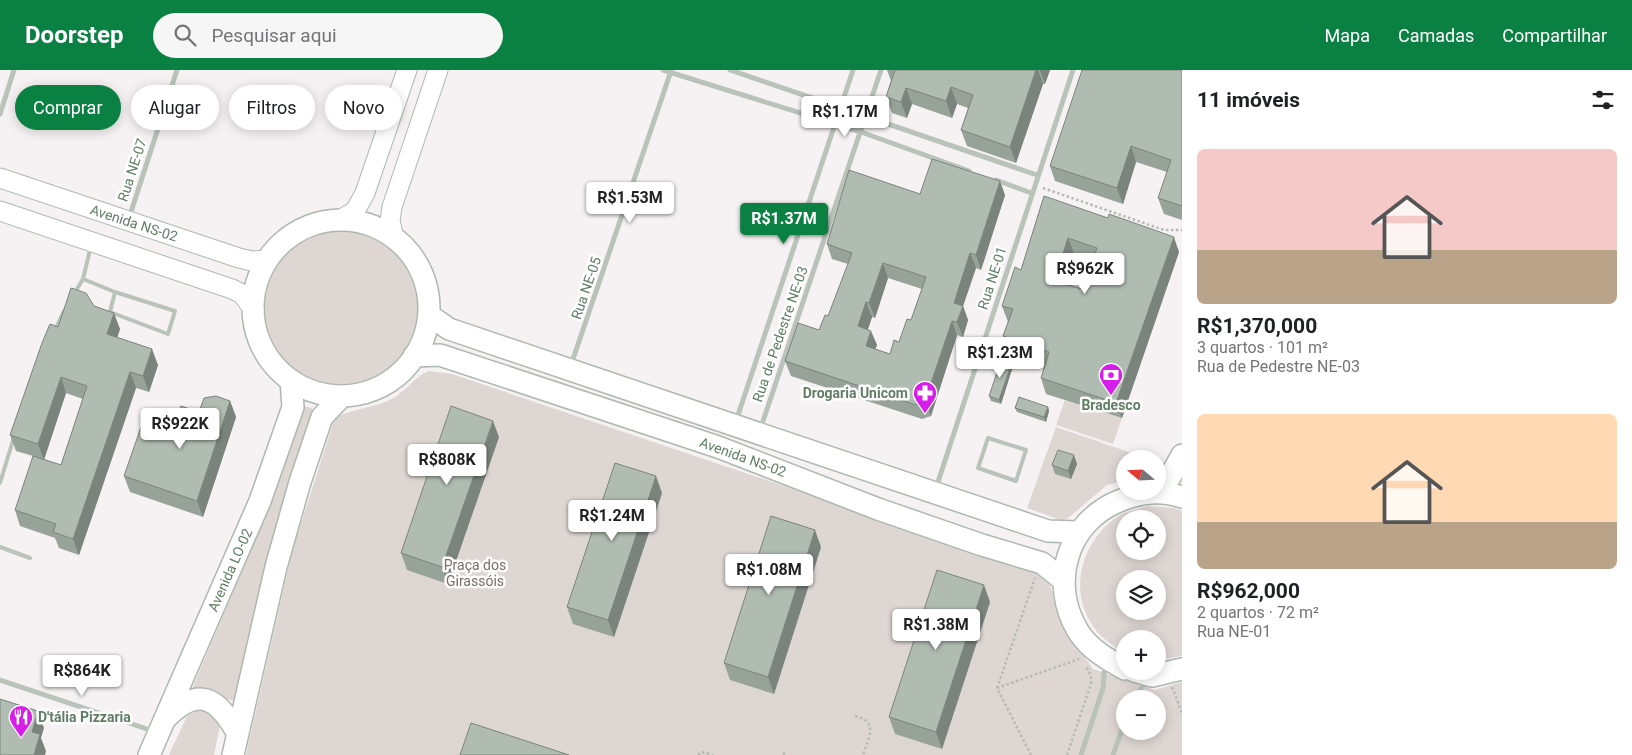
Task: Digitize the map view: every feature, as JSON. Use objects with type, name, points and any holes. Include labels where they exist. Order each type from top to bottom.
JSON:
[{"type":"main road","points":[[340,220],[368,225],[394,238],[410,254],[421,272],[428,294],[428,315],[424,338],[414,356],[400,373],[381,387],[364,393],[342,396],[315,392],[291,380],[276,367],[263,349],[257,332],[254,310],[257,284],[268,260],[282,244],[299,232],[319,224],[340,220]]},
{"type":"main road","name":"Avenida NS-02","points":[[428,315],[449,329],[734,427],[1048,530],[1078,532]]},
{"type":"main road","name":"Avenida NS-02","points":[[414,356],[440,355],[718,446],[878,509],[982,545],[1042,563],[1063,580]]},
{"type":"main road","name":"Avenida LO-02","points":[[149,755],[266,487],[293,407],[291,380]]},
{"type":"main road","points":[[233,755],[276,566],[300,482],[322,418],[342,396]]},
{"type":"main road","points":[[1166,480],[1170,477],[1182,455]]},
{"type":"main road","points":[[1166,495],[1182,498]]},
{"type":"main road","points":[[1116,664],[1105,658],[1078,631],[1064,596],[1063,580],[1066,559],[1078,532],[1092,517],[1110,504],[1122,500]]},
{"type":"main road","points":[[161,726],[180,704],[188,701],[202,700],[223,709],[238,734]]},
{"type":"street","points":[[0,114],[14,70]]},
{"type":"street","name":"Rua NE-07","points":[[128,221],[177,70]]},
{"type":"street","points":[[340,220],[355,211],[363,198],[407,70]]},
{"type":"street","points":[[394,238],[390,221],[392,210],[438,70]]},
{"type":"street","points":[[663,70],[861,132],[977,174]]},
{"type":"street","points":[[730,70],[1037,175]]},
{"type":"street","name":"Rua de Pedestre NE-03","points":[[734,427],[852,70]]},
{"type":"street","name":"Rua de Pedestre NE-03","points":[[758,435],[881,70]]},
{"type":"street","name":"Rua NE-01","points":[[935,493],[1031,193],[1073,70]]},
{"type":"street","name":"Rua NE-05","points":[[569,370],[671,71]]},
{"type":"street","points":[[986,177],[1031,193]]},
{"type":"street","name":"Avenida NS-02","points":[[0,178],[248,261],[268,260]]},
{"type":"street","points":[[0,211],[236,290],[247,299],[254,310]]},
{"type":"street","points":[[1081,755],[1103,688],[1105,658]]},
{"type":"street","points":[[0,680],[161,726]]},
{"type":"street","points":[[1142,690],[1152,680]]},
{"type":"street","points":[[1113,755],[1118,740]]},
{"type":"lane","points":[[73,296],[82,279],[92,242]]},
{"type":"lane","points":[[82,279],[115,292],[175,311],[168,334],[110,312],[115,292]]},
{"type":"lane","points":[[52,338],[68,304]]},
{"type":"lane","points":[[0,483],[18,428]]},
{"type":"lane","points":[[988,438],[1026,450],[1016,481],[978,468],[988,438]]},
{"type":"lane","points":[[0,547],[30,558]]},
{"type":"path","points":[[1034,185],[1164,230],[1182,230]]},
{"type":"path","points":[[1031,755],[997,688],[1035,576],[1040,580]]},
{"type":"path","points":[[1067,755],[1091,684],[1091,676],[1074,652]]},
{"type":"path","points":[[997,688],[1080,658]]},
{"type":"path","points":[[1165,680],[1182,713]]},
{"type":"path","points":[[855,716],[866,718],[869,723],[870,735],[863,755]]},
{"type":"path","points":[[698,755],[702,752],[713,755]]},
{"type":"green space","points":[[342,230],[372,236],[398,253],[415,279],[421,309],[415,339],[398,365],[372,382],[342,388],[312,382],[286,365],[269,339],[263,309],[269,279],[286,253],[312,236]]},
{"type":"green space","name":"Praça dos Girassóis","points":[[429,371],[452,374],[1033,570],[1050,585],[1064,628],[1093,669],[1116,677],[1116,680],[1125,680],[1155,690],[1182,682],[1182,755],[246,755],[292,552],[334,420],[345,414],[392,399]]},
{"type":"green space","points":[[1065,400],[1122,418],[1113,444],[1056,425]]},
{"type":"green space","points":[[303,406],[312,408],[313,412],[289,483],[268,555],[234,701],[191,691],[273,499]]},
{"type":"green space","points":[[1056,427],[1123,450],[1116,450],[1116,482],[1107,485],[1067,519],[1061,520],[1027,508]]},
{"type":"green space","points":[[1148,506],[1174,508],[1182,511],[1182,656],[1166,659],[1166,630],[1116,630],[1116,647],[1098,632],[1084,609],[1081,578],[1084,562],[1098,535],[1116,518],[1116,560],[1166,560],[1166,510],[1132,510]]},
{"type":"green space","points":[[199,710],[211,712],[220,725],[214,755],[169,755],[187,716]]},
{"type":"building","points":[[895,70],[1036,70],[1010,147],[961,130],[973,95],[951,87],[946,101],[906,88],[901,102],[886,97]]},
{"type":"building","points":[[1082,70],[1182,70],[1182,206],[1158,198],[1171,160],[1131,146],[1117,188],[1050,166]]},
{"type":"building","points":[[932,159],[1000,181],[976,255],[970,253],[954,303],[963,306],[957,322],[952,321],[925,401],[916,405],[785,361],[798,323],[819,330],[825,315],[828,316],[852,253],[827,244],[849,170],[920,194]],"holes":[[[883,263],[926,277],[911,320],[907,319],[899,342],[894,340],[890,354],[866,346],[871,331],[858,326],[866,302],[869,303]]]},
{"type":"building","points":[[1044,196],[1108,218],[1109,214],[1174,237],[1116,403],[1041,378],[1049,352],[1003,336],[1013,309],[1002,306],[1015,267],[1021,270]],"holes":[[[1068,238],[1097,248],[1082,289],[1054,281]]]},
{"type":"building","points":[[71,288],[86,293],[94,306],[114,313],[107,334],[152,349],[143,376],[130,372],[73,539],[53,532],[56,524],[15,510],[33,456],[61,465],[87,386],[61,377],[38,444],[10,435],[42,343],[50,324],[58,327]]},
{"type":"building","points":[[1002,358],[1012,362],[999,400],[989,396]]},
{"type":"building","points":[[216,396],[230,401],[197,501],[124,476],[141,427],[171,437],[181,406],[199,412],[204,398]]},
{"type":"building","points":[[1019,397],[1048,407],[1044,417],[1015,408]]},
{"type":"building","points":[[451,406],[493,421],[442,567],[401,553]]},
{"type":"building","points":[[1058,450],[1074,455],[1068,471],[1052,465]]},
{"type":"building","points":[[615,463],[656,476],[608,620],[567,607]]},
{"type":"building","points":[[771,516],[815,530],[768,677],[724,663]]},
{"type":"building","points":[[937,570],[984,585],[936,732],[889,717]]},
{"type":"building","name":"D'tália Pizzaria","points":[[0,699],[38,711],[32,732],[40,734],[34,755],[0,755]]},
{"type":"building","points":[[471,723],[569,755],[460,755]]},
{"type":"place","name":"Bradesco","points":[[1111,396]]},
{"type":"place","name":"Drogaria Unicom","points":[[925,414]]},
{"type":"place","name":"D'tália Pizzaria","points":[[21,738]]}]
